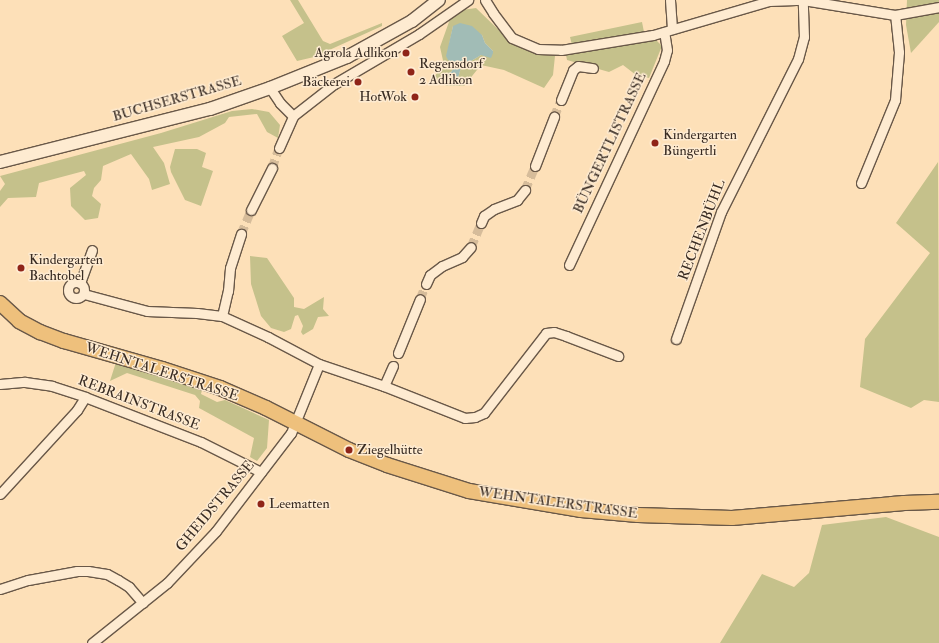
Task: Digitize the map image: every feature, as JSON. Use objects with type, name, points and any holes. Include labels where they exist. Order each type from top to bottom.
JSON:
[{"type":"main road","name":"BUCHSERSTRASSE","points":[[0,162],[203,111],[270,88],[347,57],[412,21],[440,0]]},
{"type":"main road","name":"WEHNTALERSTRASSE","points":[[0,303],[19,321],[40,332],[64,341],[215,386],[246,399],[349,450],[387,466],[462,489],[521,501],[581,510],[638,515],[732,518],[904,503],[939,502]]},
{"type":"street","points":[[279,148],[294,116],[334,84],[419,34],[468,0]]},
{"type":"street","points":[[485,0],[493,14],[512,38],[538,49],[572,49],[634,39],[770,1],[803,0],[895,15],[939,7]]},
{"type":"street","name":"BÜNGERTLISTRASSE","points":[[569,266],[664,62],[667,50],[670,0]]},
{"type":"street","name":"RECHENBÜHL","points":[[676,339],[721,212],[798,59],[804,37],[803,0]]},
{"type":"street","points":[[861,183],[895,100],[899,52],[895,15]]},
{"type":"street","points":[[561,100],[573,70],[578,66],[593,68]]},
{"type":"street","points":[[270,88],[280,103],[294,116]]},
{"type":"street","points":[[535,166],[554,117]]},
{"type":"street","points":[[251,210],[272,168]]},
{"type":"street","points":[[481,223],[484,216],[494,209],[517,200],[525,190]]},
{"type":"street","points":[[222,316],[228,291],[230,268],[241,234]]},
{"type":"street","points":[[426,284],[430,275],[442,266],[462,257],[471,247]]},
{"type":"street","points":[[80,283],[92,250]]},
{"type":"street","points":[[80,283],[72,283],[68,288],[68,293],[74,299],[80,298],[84,294]]},
{"type":"street","points":[[80,283],[84,289],[84,294]]},
{"type":"street","points":[[84,294],[147,311],[197,313],[222,316],[268,337],[319,364],[384,386],[465,418],[475,417],[484,412],[497,398],[546,333],[554,332],[618,356]]},
{"type":"street","points":[[398,353],[420,299]]},
{"type":"street","name":"GHEIDSTRASSE","points":[[92,643],[169,581],[216,531],[286,442],[296,424],[319,364]]},
{"type":"street","points":[[384,386],[393,366]]},
{"type":"street","name":"REBRAINSTRASSE","points":[[0,384],[25,382],[52,386],[85,397],[201,442],[261,472]]},
{"type":"street","points":[[0,494],[77,410],[85,397]]},
{"type":"street","points":[[0,588],[28,580],[77,571],[88,571],[107,574],[118,580],[129,587],[143,603]]},
{"type":"shaded area","points":[[290,0],[298,0],[323,41],[330,44],[382,23],[382,26],[314,57],[297,61],[282,36],[304,23]]},
{"type":"shaded area","points":[[907,0],[939,0],[939,22],[911,53],[906,25]]},
{"type":"shaded area","points":[[476,8],[508,39],[537,54],[555,56],[553,75],[544,88],[504,70],[481,65],[464,86],[447,86],[433,78],[444,65],[440,47],[450,19],[462,10]],"holes":[[[453,26],[482,35],[485,43],[493,51],[481,55],[468,63],[462,64],[458,78],[449,83],[445,74],[451,72],[455,63],[449,45]]]},
{"type":"shaded area","points":[[642,22],[644,32],[572,45],[570,37]]},
{"type":"shaded area","points":[[654,38],[662,46],[649,78],[636,75],[623,65],[609,72],[567,60],[566,55]]},
{"type":"shaded area","points":[[252,109],[269,112],[280,125],[278,138],[267,132],[257,114],[229,117],[225,123],[199,137],[153,147],[164,163],[170,184],[152,190],[149,179],[131,154],[103,166],[101,180],[94,188],[92,196],[101,204],[98,218],[85,220],[71,206],[70,188],[86,175],[84,171],[39,183],[36,197],[8,198],[0,207],[0,191],[5,184],[0,176],[161,133],[232,111]]},
{"type":"shaded area","points":[[175,149],[197,149],[206,153],[202,167],[213,171],[201,206],[185,200],[171,172],[170,167]]},
{"type":"shaded area","points":[[938,162],[939,402],[924,400],[911,408],[860,387],[865,339],[930,253],[896,223]]},
{"type":"shaded area","points":[[250,256],[267,258],[294,298],[294,307],[304,309],[324,297],[323,309],[329,316],[318,317],[313,329],[303,335],[301,332],[303,326],[298,315],[295,316],[291,329],[284,332],[271,328],[261,316],[251,284]]},
{"type":"shaded area","points":[[117,359],[202,390],[201,394],[217,402],[225,400],[269,420],[267,448],[257,461],[250,457],[254,438],[199,408],[200,401],[195,395],[127,373],[110,381]]},
{"type":"shaded area","points":[[886,517],[939,537],[939,643],[720,643],[762,574],[794,587],[809,573],[822,525]]},
{"type":"water","points":[[460,23],[472,26],[482,35],[485,43],[493,51],[493,53],[491,58],[481,55],[468,63],[462,64],[458,78],[449,83],[442,77],[451,72],[454,68],[454,63],[448,60],[446,56],[453,26]]},
{"type":"tunnel","points":[[554,117],[561,100]]},
{"type":"tunnel","points":[[272,168],[279,148]]},
{"type":"tunnel","points":[[525,190],[535,166]]},
{"type":"tunnel","points":[[241,234],[251,210]]},
{"type":"tunnel","points":[[471,247],[481,223]]},
{"type":"tunnel","points":[[420,299],[426,284]]},
{"type":"place","name":"Agrola Adlikon","points":[[406,53]]},
{"type":"place","name":"Regensdorf 2 Adlikon","points":[[411,72]]},
{"type":"place","name":"Bäckerei","points":[[358,82]]},
{"type":"place","name":"HotWok","points":[[415,97]]},
{"type":"place","name":"Kindergarten Büngertli","points":[[655,143]]},
{"type":"place","name":"Kindergarten Bachtobel","points":[[21,268]]},
{"type":"place","name":"Ziegelhütte","points":[[349,450]]},
{"type":"place","name":"Leematten","points":[[261,504]]}]
